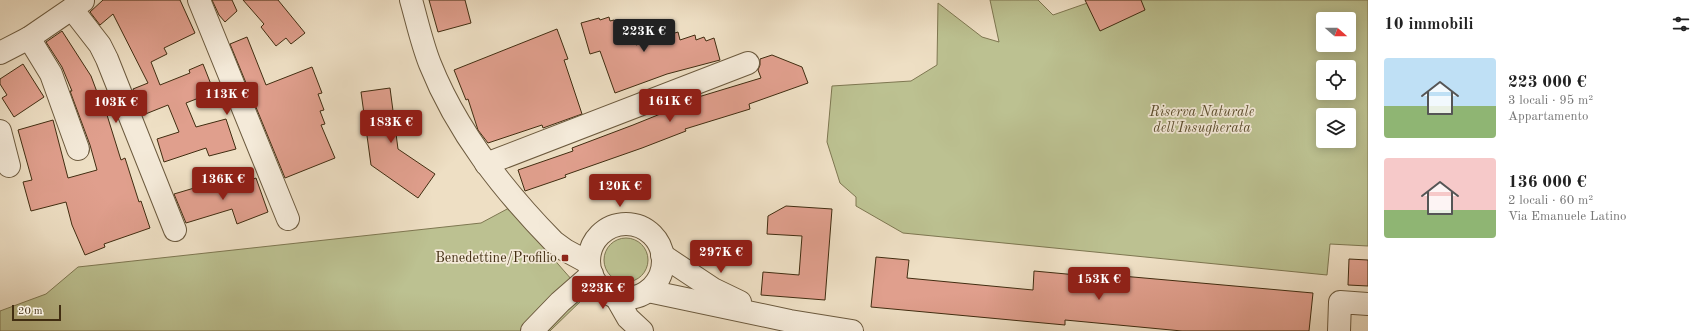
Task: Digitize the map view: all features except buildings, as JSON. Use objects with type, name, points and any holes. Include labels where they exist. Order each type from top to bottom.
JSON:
[{"type":"street","points":[[199,0],[288,219]]},
{"type":"street","points":[[411,0],[429,62],[437,80],[471,142],[486,164],[554,242],[590,269],[600,287],[616,297],[635,296],[648,291],[767,316],[852,331]]},
{"type":"street","points":[[0,53],[29,38],[78,5],[107,59],[134,124],[174,230]]},
{"type":"street","points":[[29,38],[51,74],[78,149]]},
{"type":"street","points":[[486,164],[748,63]]},
{"type":"street","points":[[0,131],[9,166]]},
{"type":"street","points":[[532,331],[590,269],[591,250],[596,239],[609,228],[622,224],[640,227],[652,235],[657,241],[662,255],[660,273],[648,291]]},
{"type":"street","points":[[662,255],[713,289],[767,316]]},
{"type":"street","points":[[616,297],[628,318],[642,331]]},
{"type":"street","points":[[1339,331],[1340,302],[1368,304]]},
{"type":"green space","name":"Riserva Naturale dell'Insugherata","points":[[990,0],[1038,0],[1053,15],[1096,0],[1368,0],[1368,246],[1330,244],[1327,275],[903,233],[856,206],[856,197],[840,183],[827,142],[832,86],[911,81],[937,65],[938,3],[982,37],[999,42]]},
{"type":"green space","points":[[509,208],[586,296],[550,331],[0,331],[0,311],[46,294],[78,267],[481,223]]},
{"type":"green space","points":[[622,238],[630,238],[635,239],[642,244],[647,251],[647,269],[642,276],[635,281],[622,282],[614,279],[607,272],[604,264],[604,256],[607,248],[614,241]]},
{"type":"place","name":"Benedettine/Profilio","points":[[565,258]]}]
